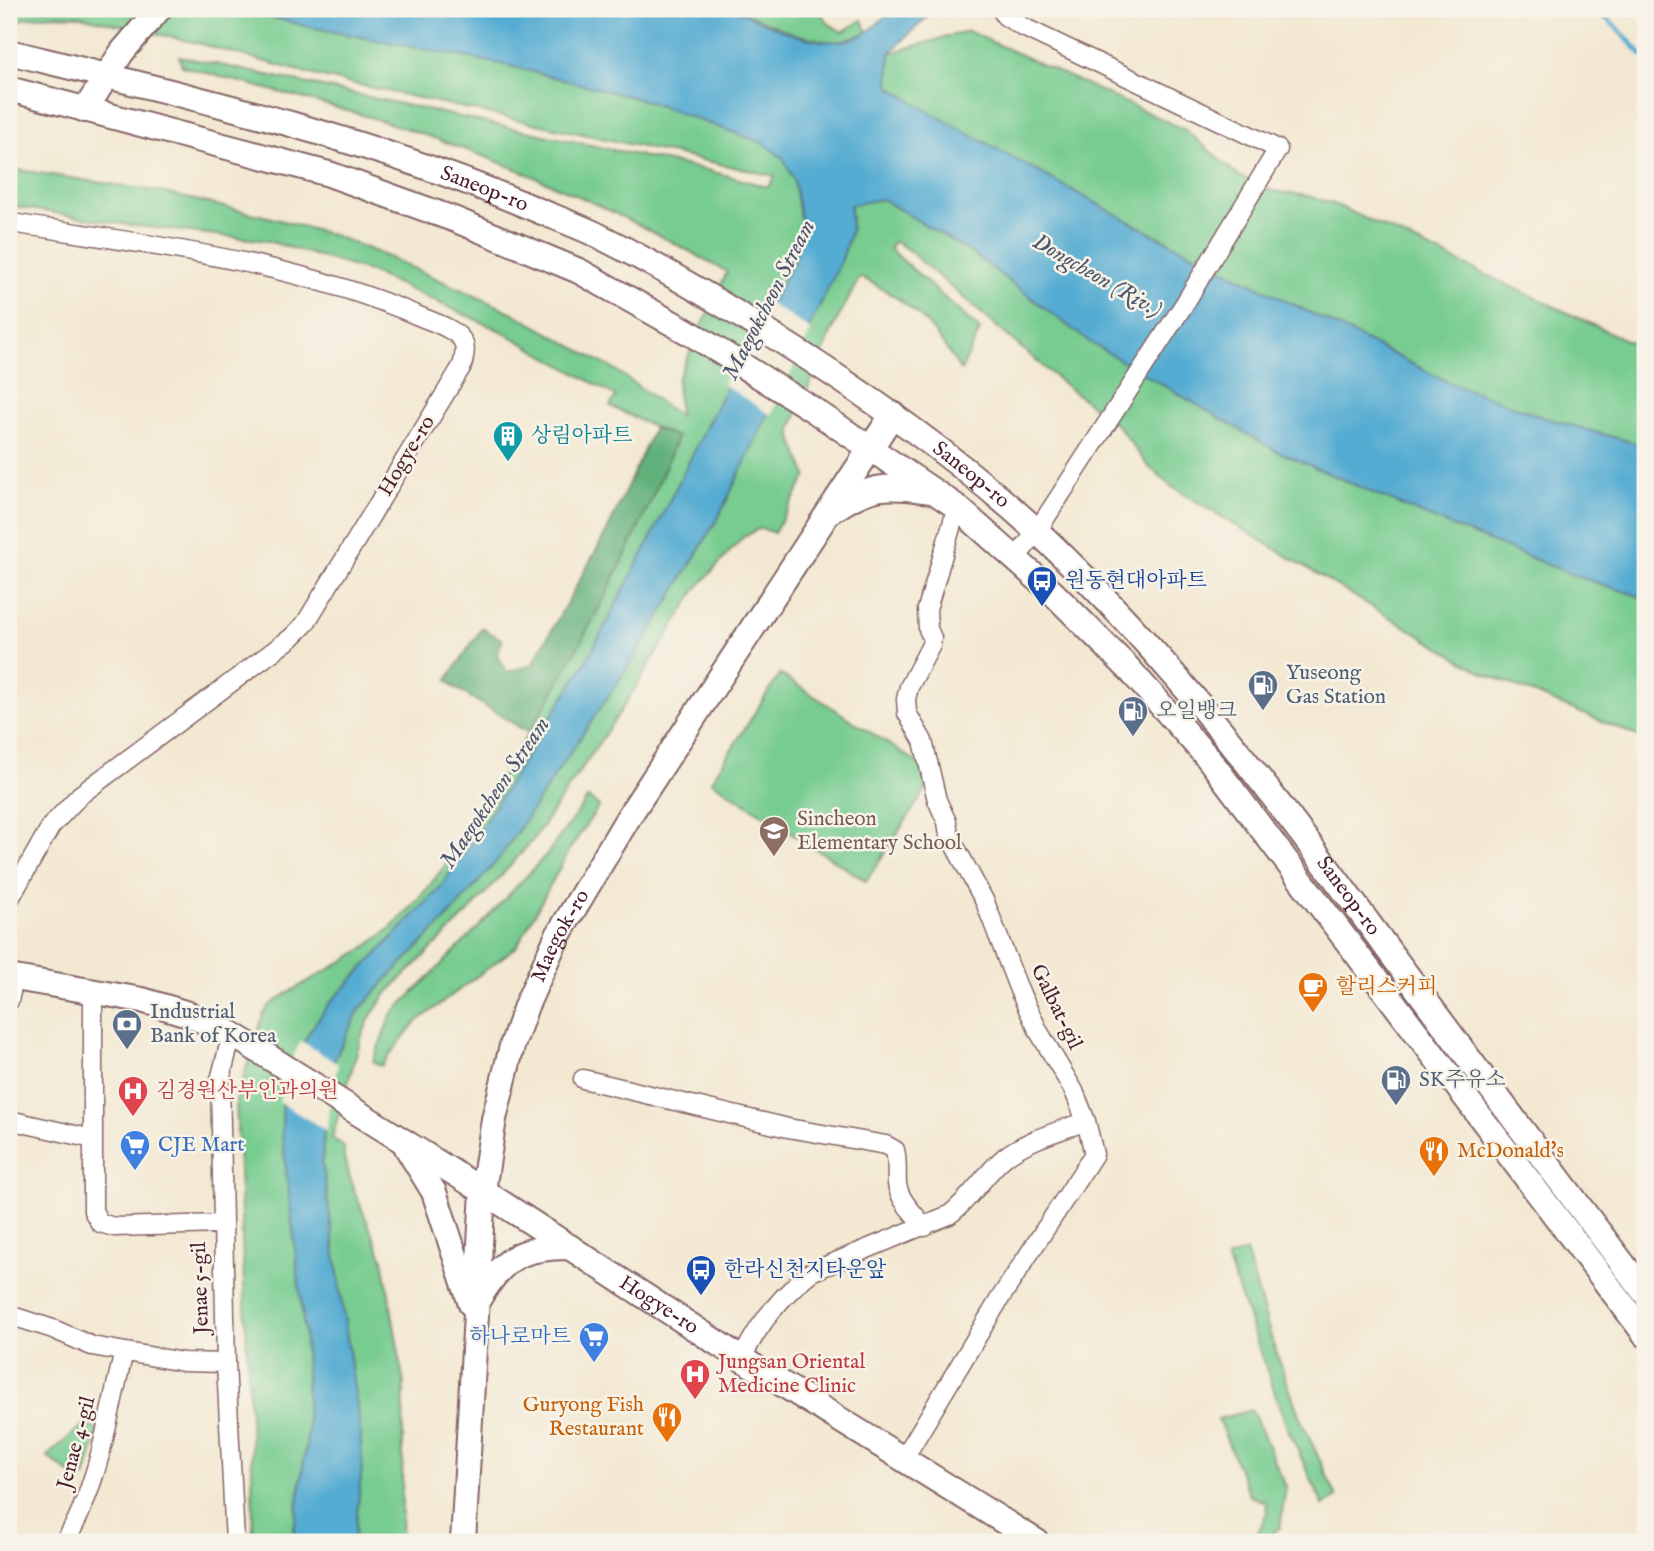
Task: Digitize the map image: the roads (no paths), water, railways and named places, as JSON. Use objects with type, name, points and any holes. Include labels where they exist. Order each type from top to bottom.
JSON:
[{"type":"main road","points":[[85,110],[122,52],[159,9]]},
{"type":"main road","name":"Saneop-ro","points":[[9,51],[342,139],[474,183],[597,235],[712,297],[893,414],[979,481],[1037,531],[1152,649],[1232,742],[1645,1293]]},
{"type":"main road","name":"Saneop-ro","points":[[9,89],[329,174],[456,220],[579,271],[695,336],[809,407],[957,508],[1016,558],[1128,668],[1209,759],[1645,1334]]},
{"type":"main road","name":"Maegok-ro","points":[[463,1542],[483,1191],[494,1119],[512,1046],[526,1006],[557,937],[631,813],[893,414]]},
{"type":"main road","points":[[827,515],[855,495],[874,489],[902,487],[935,492]]},
{"type":"main road","points":[[11,985],[93,991],[153,1003],[188,1014],[232,1034]]},
{"type":"main road","name":"Hogye-ro","points":[[232,1034],[483,1191],[742,1359],[1037,1542]]},
{"type":"main road","points":[[403,1141],[434,1192],[476,1311]]},
{"type":"main road","points":[[476,1311],[494,1274],[513,1258],[541,1247],[570,1247]]},
{"type":"street","points":[[1001,9],[1005,16],[1023,27],[1278,149],[1185,303],[1037,531],[1016,558]]},
{"type":"street","name":"Hogye-ro","points":[[9,228],[12,223],[278,268],[375,299],[450,330],[462,340],[466,352],[463,366],[304,624],[291,638],[80,795],[51,826],[9,900]]},
{"type":"street","name":"Galbat-gil","points":[[904,1458],[999,1300],[1094,1154],[1087,1121],[1074,1091],[1039,1032],[1019,990],[985,902],[952,841],[937,800],[923,741],[907,713],[909,687],[931,645],[927,610],[957,508]]},
{"type":"street","points":[[93,991],[93,1211],[100,1223],[114,1227],[222,1224]]},
{"type":"street","name":"Jenae 5-gil","points":[[232,1034],[220,1080],[226,1363],[235,1542]]},
{"type":"street","points":[[583,1079],[788,1128],[886,1145],[895,1150],[898,1162],[897,1186],[904,1200],[925,1227]]},
{"type":"street","points":[[9,1120],[93,1139]]},
{"type":"street","points":[[742,1359],[755,1332],[770,1312],[811,1272],[925,1227],[959,1208],[1006,1156],[1040,1138],[1087,1121]]},
{"type":"street","points":[[9,1315],[53,1329],[92,1346],[183,1362],[226,1363]]},
{"type":"street","name":"Jenae 4-gil","points":[[65,1542],[79,1520],[92,1479],[124,1352]]},
{"type":"water","name":"Dongcheon (Riv.)","points":[[241,9],[734,9],[801,37],[836,41],[853,39],[869,31],[893,9],[935,9],[890,53],[889,86],[931,113],[1143,229],[1448,382],[1545,418],[1645,446],[1645,598],[1576,576],[1417,512],[1275,450],[1091,343],[972,253],[882,199],[850,205],[851,230],[842,259],[719,516],[642,646],[498,860],[359,1010],[335,1058],[325,1113],[322,1162],[360,1429],[362,1466],[354,1542],[293,1542],[308,1431],[305,1337],[282,1133],[283,1094],[293,1064],[310,1031],[329,1004],[439,889],[586,662],[751,337],[794,262],[802,228],[794,180],[783,158],[763,143],[643,100],[506,65],[309,27]]},
{"type":"waterway","points":[[1593,9],[1612,23],[1645,58]]},
{"type":"place","name":"상림아파트","points":[[508,463]]},
{"type":"place","name":"원동현대아파트","points":[[1042,608]]},
{"type":"place","name":"Yuseong Gas Station","points":[[1263,712]]},
{"type":"place","name":"오일뱅크","points":[[1133,738]]},
{"type":"place","name":"Sincheon Elementary School","points":[[774,858]]},
{"type":"place","name":"할리스커피","points":[[1313,1014]]},
{"type":"place","name":"Industrial Bank of Korea","points":[[127,1051]]},
{"type":"place","name":"SK주유소","points":[[1396,1107]]},
{"type":"place","name":"김경원산부인과의원","points":[[133,1118]]},
{"type":"place","name":"CJE Mart","points":[[135,1172]]},
{"type":"place","name":"McDonald's","points":[[1434,1178]]},
{"type":"place","name":"한라신천지타운앞","points":[[701,1297]]},
{"type":"place","name":"하나로마트","points":[[594,1364]]},
{"type":"place","name":"Jungsan Oriental Medicine Clinic","points":[[695,1401]]},
{"type":"place","name":"Guryong Fish Restaurant","points":[[667,1444]]},
{"type":"water label","name":"Maegokcheon Stream","points":[[769,300]]},
{"type":"water label","name":"Maegokcheon Stream","points":[[495,793]]}]
